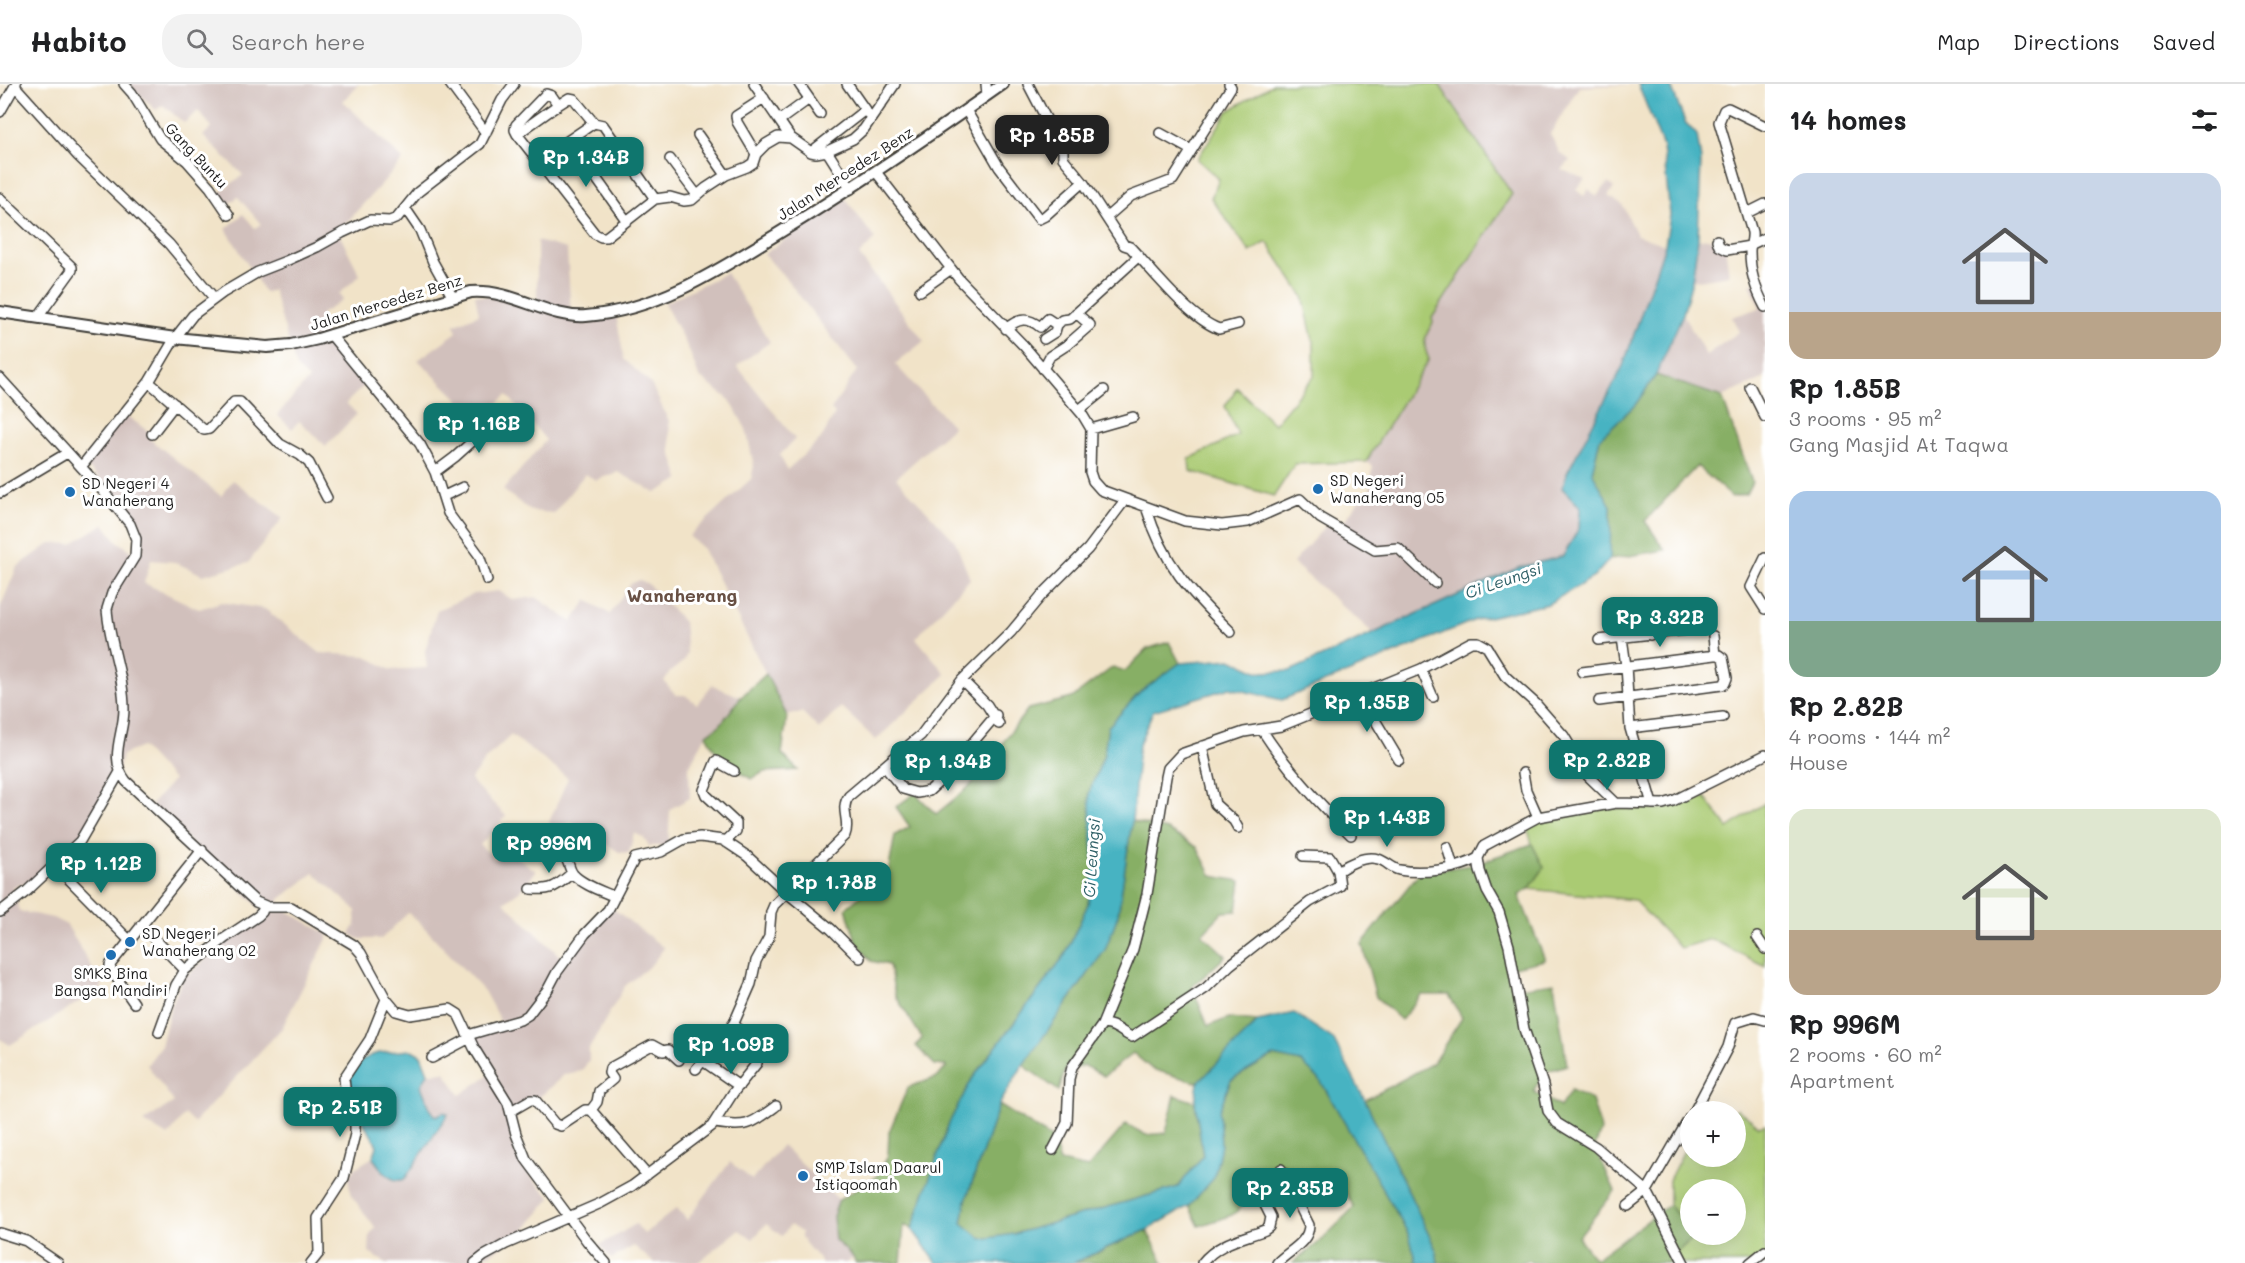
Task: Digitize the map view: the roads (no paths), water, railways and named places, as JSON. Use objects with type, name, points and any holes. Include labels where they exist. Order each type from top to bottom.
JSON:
[{"type":"main road","name":"Jalan Mercedez Benz","points":[[0,312],[175,338],[267,347],[291,345],[331,335],[471,292],[497,293],[576,316],[594,315],[647,304],[681,290],[736,259],[851,189],[966,110],[987,89],[1003,84]]},
{"type":"street","name":"Gang Buntu","points":[[124,84],[160,139],[186,161],[210,187],[229,215]]},
{"type":"street","points":[[450,84],[486,133]]},
{"type":"street","points":[[81,468],[149,382],[175,338],[193,315],[214,298],[258,272],[317,247],[342,232],[370,220],[394,219],[400,215],[435,177],[473,150],[486,133],[502,100],[514,84]]},
{"type":"street","points":[[754,84],[791,138],[811,152],[827,151],[853,139],[871,119],[896,84]]},
{"type":"street","points":[[799,84],[820,114]]},
{"type":"street","points":[[847,84],[871,119]]},
{"type":"street","points":[[1028,84],[1063,151],[1063,158],[1083,182],[1124,245],[1139,256],[1175,296],[1211,326],[1219,329],[1238,324]]},
{"type":"street","points":[[1107,218],[1131,196],[1173,180],[1231,87],[1229,84]]},
{"type":"street","points":[[0,112],[15,85],[84,162],[169,244],[214,298]]},
{"type":"street","points":[[558,105],[554,98],[548,95],[540,98],[516,125],[515,130],[595,234],[606,237],[655,199],[675,197],[689,201],[726,175],[747,168],[756,160],[756,154],[737,122],[736,116],[764,98]]},
{"type":"street","points":[[517,134],[569,98],[574,99],[594,123],[603,125],[655,199]]},
{"type":"street","points":[[780,120],[809,99]]},
{"type":"street","points":[[1765,126],[1728,108],[1724,110],[1719,122],[1748,213],[1752,232],[1752,277],[1765,307]]},
{"type":"street","points":[[811,152],[865,110]]},
{"type":"street","points":[[966,110],[999,167],[1037,217],[1042,219],[1083,182]]},
{"type":"street","points":[[538,161],[594,123]]},
{"type":"street","points":[[1160,133],[1191,150]]},
{"type":"street","points":[[698,135],[726,175]]},
{"type":"street","points":[[756,154],[772,140],[782,137],[791,138]]},
{"type":"street","points":[[569,140],[626,220]]},
{"type":"street","points":[[827,151],[851,189]]},
{"type":"street","points":[[670,159],[696,195]]},
{"type":"street","points":[[876,172],[951,269],[1079,410],[1091,429],[1089,459],[1091,477],[1101,490],[1185,522],[1229,525],[1248,522],[1300,499],[1323,519],[1375,550],[1383,551],[1395,547],[1399,549],[1435,583]]},
{"type":"street","points":[[0,198],[72,267],[38,317]]},
{"type":"street","points":[[1748,213],[1765,204]]},
{"type":"street","points":[[405,208],[420,230],[433,262],[452,296]]},
{"type":"street","points":[[1718,240],[1719,246],[1725,250],[1751,245],[1765,238]]},
{"type":"street","points":[[1044,339],[1055,332],[1062,320],[1070,319],[1139,256]]},
{"type":"street","points":[[920,291],[951,269]]},
{"type":"street","points":[[1043,369],[1050,356],[1090,325],[1076,313]]},
{"type":"street","points":[[1006,329],[1017,320],[1022,319],[1032,321],[1040,327],[1050,319],[1057,325]]},
{"type":"street","points":[[331,335],[412,434],[435,472],[446,508],[453,521],[479,555],[487,579]]},
{"type":"street","points":[[0,378],[126,518],[136,539],[135,556],[112,593],[108,604],[124,711],[117,748],[120,772],[80,841],[0,912]]},
{"type":"street","points":[[149,382],[206,430],[234,402],[240,402],[280,444],[309,463],[327,498]]},
{"type":"street","points":[[1750,387],[1765,417]]},
{"type":"street","points":[[1079,410],[1104,390]]},
{"type":"street","points":[[152,434],[175,404]]},
{"type":"street","points":[[435,472],[505,412]]},
{"type":"street","points":[[1091,429],[1133,417]]},
{"type":"street","points":[[0,493],[67,453]]},
{"type":"street","points":[[444,496],[463,488]]},
{"type":"street","points":[[696,1069],[734,1023],[751,984],[756,961],[769,937],[772,909],[786,892],[845,835],[848,827],[843,807],[846,800],[921,735],[962,680],[1011,632],[1041,596],[1088,549],[1125,500]]},
{"type":"street","points":[[1146,507],[1161,549],[1177,575],[1199,602],[1231,633]]},
{"type":"street","points":[[1765,558],[1751,587],[1765,608]]},
{"type":"street","points":[[1633,609],[1619,614],[1626,666],[1630,728],[1652,804]]},
{"type":"street","points":[[1647,612],[1650,635]]},
{"type":"street","points":[[1599,640],[1695,629]]},
{"type":"street","points":[[1713,636],[1715,655]]},
{"type":"street","points":[[1053,1150],[1067,1123],[1069,1079],[1072,1067],[1102,1025],[1133,950],[1141,922],[1168,768],[1181,754],[1244,732],[1277,728],[1421,669],[1472,642],[1487,647],[1505,676],[1535,703],[1564,736],[1588,777],[1616,803]]},
{"type":"street","points":[[1582,672],[1715,655],[1723,658],[1726,678],[1724,684],[1599,701]]},
{"type":"street","points":[[1421,669],[1433,697]]},
{"type":"street","points":[[885,767],[903,789],[917,793],[929,791],[998,720],[962,680]]},
{"type":"street","points":[[1359,693],[1399,760]]},
{"type":"street","points":[[1630,728],[1723,717]]},
{"type":"street","points":[[1262,730],[1281,759],[1316,801],[1351,835]]},
{"type":"street","points":[[1202,746],[1215,804],[1234,821],[1238,828]]},
{"type":"street","points":[[1684,1263],[1647,1191],[1596,1147],[1557,1123],[1548,1111],[1543,1085],[1524,1029],[1509,946],[1499,912],[1487,891],[1478,858],[1484,846],[1538,817],[1616,803],[1652,804],[1673,801],[1765,755]]},
{"type":"street","points":[[725,842],[736,831],[736,823],[706,795],[704,790],[716,761],[734,771]]},
{"type":"street","points":[[120,772],[256,902],[264,906],[291,907],[354,945],[361,953],[392,1008],[404,1014],[444,1008],[454,1010],[461,1018],[474,1048],[505,1096],[526,1160],[606,1263]]},
{"type":"street","points":[[1523,773],[1526,790],[1538,817]]},
{"type":"street","points":[[432,1058],[469,1036],[525,1018],[548,989],[556,972],[585,934],[608,910],[637,857],[661,852],[684,839],[710,838],[725,842],[747,856],[786,892],[826,924],[860,958]]},
{"type":"street","points":[[565,856],[577,841]]},
{"type":"street","points":[[1447,847],[1453,867]]},
{"type":"street","points":[[134,1004],[110,968],[129,940],[201,850]]},
{"type":"street","points":[[536,852],[544,856],[558,852],[565,856],[572,873],[583,882],[615,897]]},
{"type":"street","points":[[1102,1025],[1107,1024],[1132,1037],[1197,995],[1230,965],[1310,902],[1340,886],[1338,871],[1330,857],[1303,856]]},
{"type":"street","points":[[1338,871],[1348,864],[1368,858],[1378,859],[1401,870],[1415,871],[1453,867],[1478,858]]},
{"type":"street","points":[[55,865],[129,940]]},
{"type":"street","points":[[531,890],[553,888],[572,873]]},
{"type":"street","points":[[159,1032],[176,985],[185,970],[211,948],[258,916],[264,906]]},
{"type":"street","points":[[141,925],[185,970]]},
{"type":"street","points":[[1757,937],[1765,948]]},
{"type":"street","points":[[311,1263],[319,1253],[318,1218],[344,1178],[355,1134],[355,1120],[346,1098],[344,1078],[370,1039],[386,999]]},
{"type":"street","points":[[1700,1101],[1728,1047],[1735,1023],[1754,1017],[1765,1020]]},
{"type":"street","points":[[475,1263],[506,1245],[621,1193],[715,1123],[757,1063],[734,1023]]},
{"type":"street","points":[[591,1110],[597,1102],[599,1091],[614,1079],[609,1073],[610,1068],[624,1059],[652,1045],[663,1051],[668,1050],[679,1060]]},
{"type":"street","points":[[703,1061],[739,1086]]},
{"type":"street","points":[[511,1111],[532,1099],[555,1124],[561,1126],[585,1110],[591,1110],[647,1175]]},
{"type":"street","points":[[715,1123],[744,1126],[751,1124],[776,1106]]},
{"type":"street","points":[[1628,1206],[1647,1191],[1680,1134]]},
{"type":"street","points":[[1277,1263],[1301,1242],[1309,1230],[1309,1225],[1281,1169]]},
{"type":"street","points":[[1202,1263],[1217,1249],[1269,1227],[1271,1217],[1261,1197]]},
{"type":"street","points":[[0,1233],[26,1241],[58,1263]]},
{"type":"street","points":[[1750,1263],[1765,1251]]},
{"type":"water","name":"Ci Leungsi","points":[[1638,84],[1670,84],[1685,122],[1697,135],[1701,160],[1698,239],[1692,281],[1683,314],[1656,375],[1635,405],[1600,438],[1592,472],[1611,506],[1610,559],[1594,577],[1548,604],[1475,620],[1282,700],[1230,688],[1153,711],[1139,745],[1132,821],[1118,915],[1105,950],[1023,1065],[999,1105],[966,1200],[962,1223],[982,1239],[1014,1234],[1178,1187],[1203,1156],[1195,1102],[1198,1083],[1258,1021],[1294,1013],[1333,1039],[1365,1100],[1436,1250],[1438,1263],[1417,1263],[1409,1235],[1320,1080],[1301,1062],[1273,1056],[1231,1080],[1219,1111],[1221,1145],[1214,1178],[1189,1206],[1147,1230],[1073,1263],[937,1263],[912,1229],[949,1123],[972,1079],[1065,955],[1088,904],[1094,869],[1089,793],[1104,755],[1108,727],[1140,692],[1180,663],[1231,659],[1259,672],[1290,671],[1518,568],[1563,556],[1579,528],[1580,507],[1562,488],[1567,473],[1623,366],[1665,245],[1670,215],[1663,147]]},
{"type":"water","points":[[412,1050],[421,1055],[428,1073],[421,1086],[432,1113],[436,1116],[444,1112],[448,1114],[405,1179],[395,1180],[379,1167],[373,1158],[377,1146],[353,1105],[347,1086],[354,1069],[369,1056],[384,1052]]},
{"type":"place","name":"SD Negeri Wanaherang 05","points":[[1318,489]]},
{"type":"place","name":"SD Negeri 4 Wanaherang","points":[[70,492]]},
{"type":"place","name":"SD Negeri Wanaherang 02","points":[[130,942]]},
{"type":"place","name":"SMKS Bina Bangsa Mandiri","points":[[111,955]]},
{"type":"place","name":"SMP Islam Daarul Istiqoomah","points":[[803,1176]]},
{"type":"district","name":"Wanaherang","points":[[682,595]]}]
